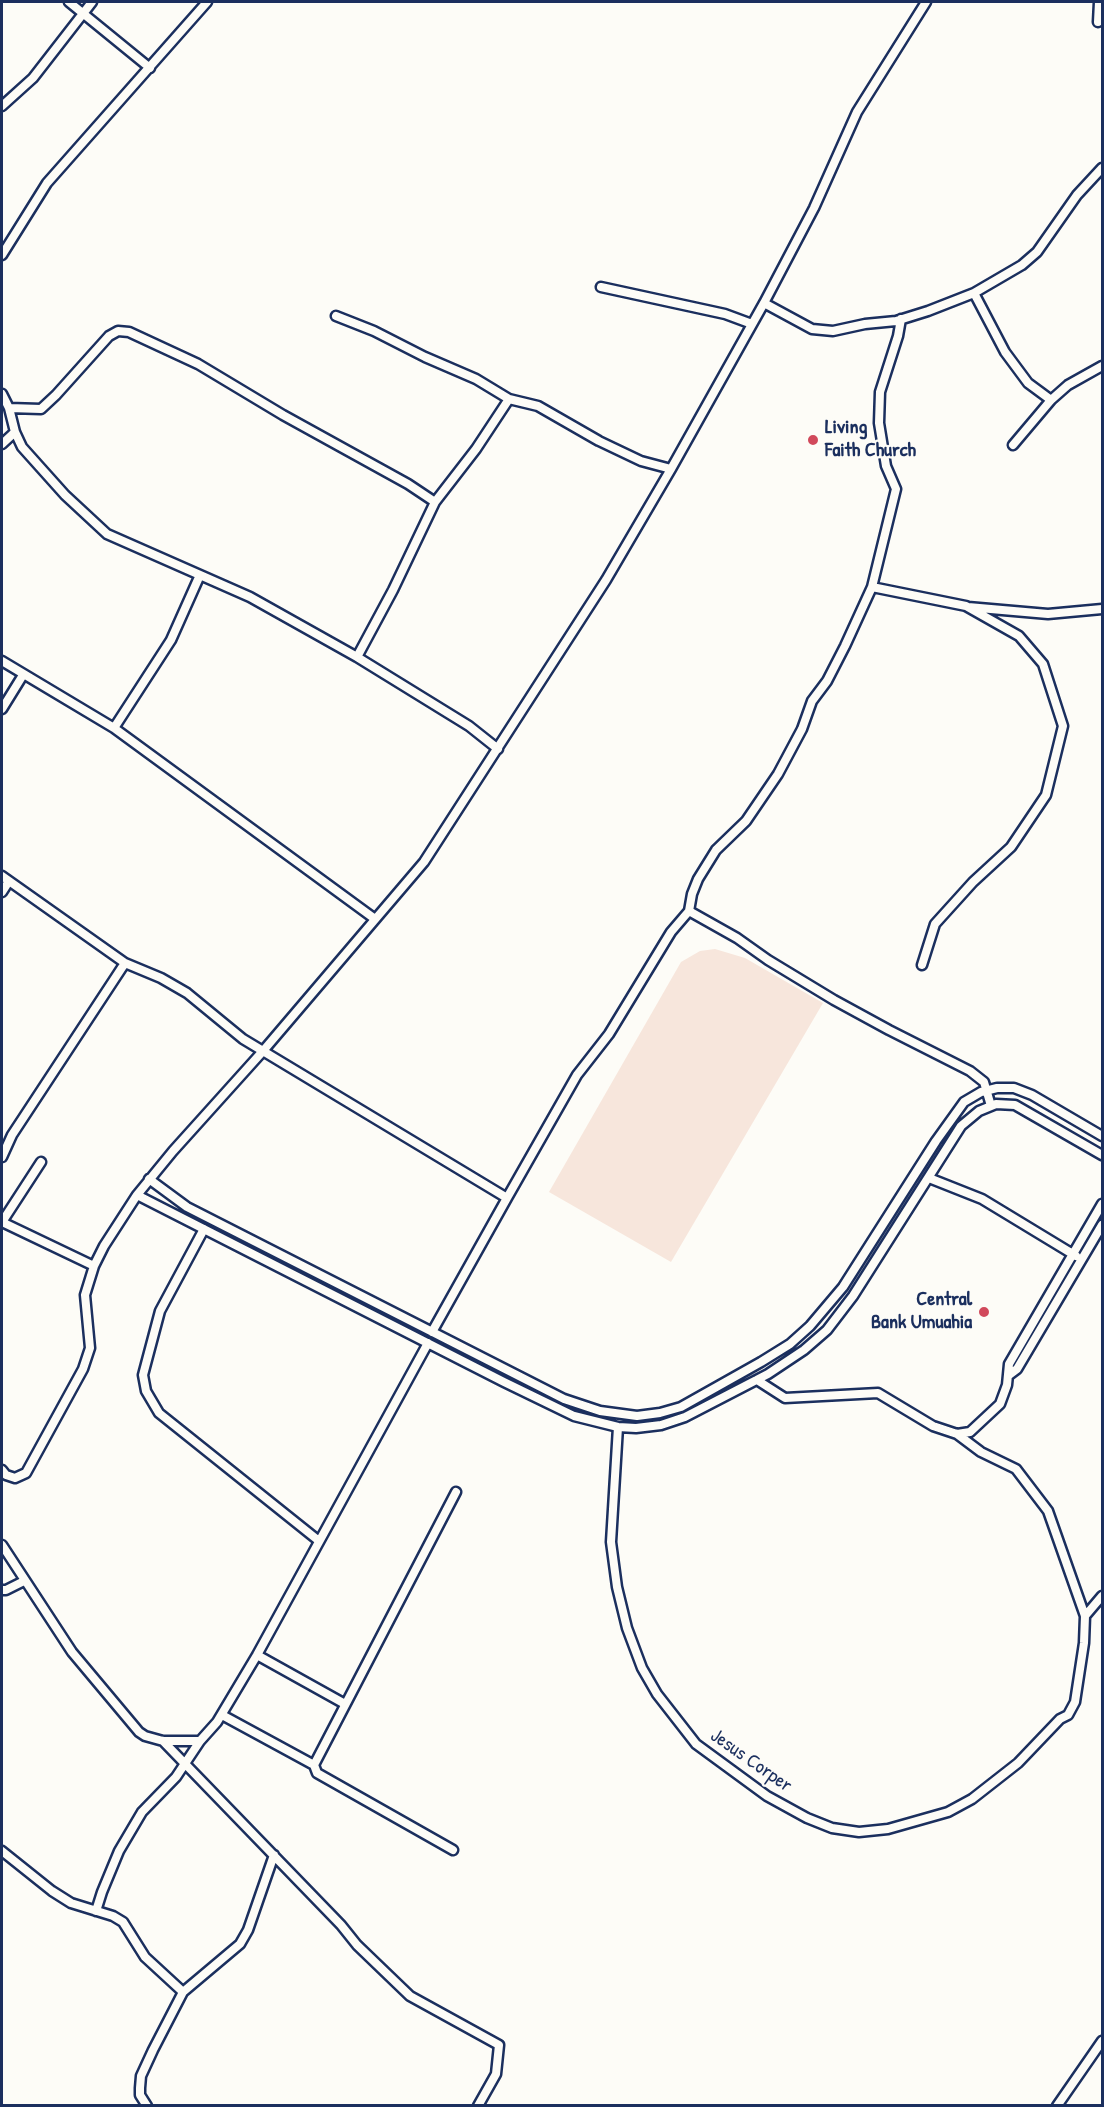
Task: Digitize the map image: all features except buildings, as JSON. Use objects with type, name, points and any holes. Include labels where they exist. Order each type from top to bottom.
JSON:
[{"type":"street","points":[[69,2],[150,68]]},
{"type":"street","points":[[2,106],[33,78],[92,2]]},
{"type":"street","points":[[2,255],[47,183],[207,2]]},
{"type":"street","points":[[2,1470],[6,1475],[15,1478],[26,1473],[83,1369],[90,1348],[85,1295],[94,1266],[104,1246],[137,1195],[424,862],[606,580],[764,303],[814,208],[856,112],[926,2]]},
{"type":"street","points":[[1098,22],[1099,2]]},
{"type":"street","points":[[764,303],[812,329],[833,331],[901,319],[974,293],[1022,265],[1037,252],[1077,195],[1102,168]]},
{"type":"street","points":[[602,287],[725,314],[752,324]]},
{"type":"street","points":[[974,293],[1005,352],[1028,383],[1051,400]]},
{"type":"street","points":[[336,316],[476,378],[509,399],[538,406],[599,441],[641,461],[671,469]]},
{"type":"street","points":[[432,1332],[577,1075],[609,1034],[671,932],[689,911],[698,879],[716,850],[746,821],[778,774],[802,729],[812,700],[827,681],[845,646],[872,586],[896,489],[886,466],[879,423],[880,392],[898,336],[901,319]]},
{"type":"street","points":[[9,408],[41,409],[109,336],[118,331],[129,332],[198,364],[300,425],[408,484],[435,502]]},
{"type":"street","points":[[1013,445],[1051,400],[1068,385],[1102,366]]},
{"type":"street","points":[[2,394],[22,447],[65,495],[107,534],[250,597],[357,657],[469,726],[498,749]]},
{"type":"street","points":[[357,657],[393,590],[435,502],[469,458],[509,399]]},
{"type":"street","points":[[2,444],[15,432]]},
{"type":"street","points":[[114,728],[171,640],[200,575]]},
{"type":"street","points":[[872,586],[966,606],[1048,614],[1102,609]]},
{"type":"street","points":[[922,965],[934,924],[973,882],[1011,847],[1046,795],[1063,726],[1043,664],[1019,636],[966,606]]},
{"type":"street","points":[[2,661],[114,728],[375,919]]},
{"type":"street","points":[[2,709],[23,675]]},
{"type":"street","points":[[2,892],[5,879],[125,963],[161,978],[187,993],[243,1039],[507,1198]]},
{"type":"street","points":[[689,911],[737,938],[768,960],[834,1000],[970,1071],[984,1082],[991,1106]]},
{"type":"street","points":[[2,1157],[12,1135],[125,963]]},
{"type":"street","points":[[149,1179],[188,1207],[564,1399],[620,1415],[637,1416],[681,1407],[789,1344],[810,1326],[830,1304],[963,1102],[987,1090],[1014,1088],[1032,1095],[1102,1136]]},
{"type":"street","points":[[137,1195],[574,1416],[618,1427],[636,1428],[661,1425],[684,1417],[757,1380],[804,1350],[827,1330],[854,1296],[961,1126],[979,1111],[996,1104],[1015,1105],[1102,1155]]},
{"type":"street","points":[[41,1162],[2,1222],[94,1266]]},
{"type":"street","points":[[929,1178],[982,1199],[1082,1259]]},
{"type":"street","points":[[957,1434],[969,1432],[1000,1404],[1009,1375],[1009,1364],[1102,1204]]},
{"type":"street","points":[[1009,1375],[1017,1369],[1102,1225]]},
{"type":"street","points":[[204,1229],[160,1311],[143,1375],[146,1390],[159,1413],[319,1541]]},
{"type":"street","points":[[284,1270],[289,1259]]},
{"type":"street","points":[[96,1911],[119,1851],[142,1812],[176,1777],[200,1741],[222,1715],[428,1343]]},
{"type":"street","points":[[510,1385],[515,1375]]},
{"type":"street","points":[[757,1380],[785,1398],[878,1393],[933,1426],[957,1434],[981,1452],[1017,1469],[1048,1511],[1085,1616]]},
{"type":"street","name":"Jesus Corper","points":[[618,1427],[611,1542],[616,1587],[627,1628],[642,1668],[657,1694],[696,1744],[767,1796],[807,1818],[832,1828],[859,1832],[888,1829],[948,1812],[972,1799],[1018,1763],[1060,1719],[1068,1715],[1075,1702],[1084,1643],[1085,1616]]},
{"type":"street","points":[[314,1765],[456,1492]]},
{"type":"street","points":[[2,1545],[72,1652],[139,1732],[163,1742],[200,1741]]},
{"type":"street","points":[[2,1590],[24,1581]]},
{"type":"street","points":[[1085,1616],[1102,1596]]},
{"type":"street","points":[[256,1655],[345,1704]]},
{"type":"street","points":[[222,1715],[314,1765],[317,1773],[453,1850]]},
{"type":"street","points":[[163,1742],[341,1925],[357,1945],[410,1996],[499,2045],[496,2074],[478,2106]]},
{"type":"street","points":[[2,1851],[52,1891],[71,1903],[113,1916],[123,1922],[146,1958],[183,1992]]},
{"type":"street","points":[[147,2106],[140,2095],[141,2076],[183,1992],[240,1944],[248,1930],[274,1856]]},
{"type":"street","points":[[1057,2106],[1102,2041]]},
{"type":"shaded area","points":[[715,949],[745,958],[823,1003],[671,1262],[549,1192],[681,962],[700,951]]},
{"type":"place","name":"Living Faith Church","points":[[813,440]]},
{"type":"place","name":"Central Bank Umuahia","points":[[984,1312]]}]
